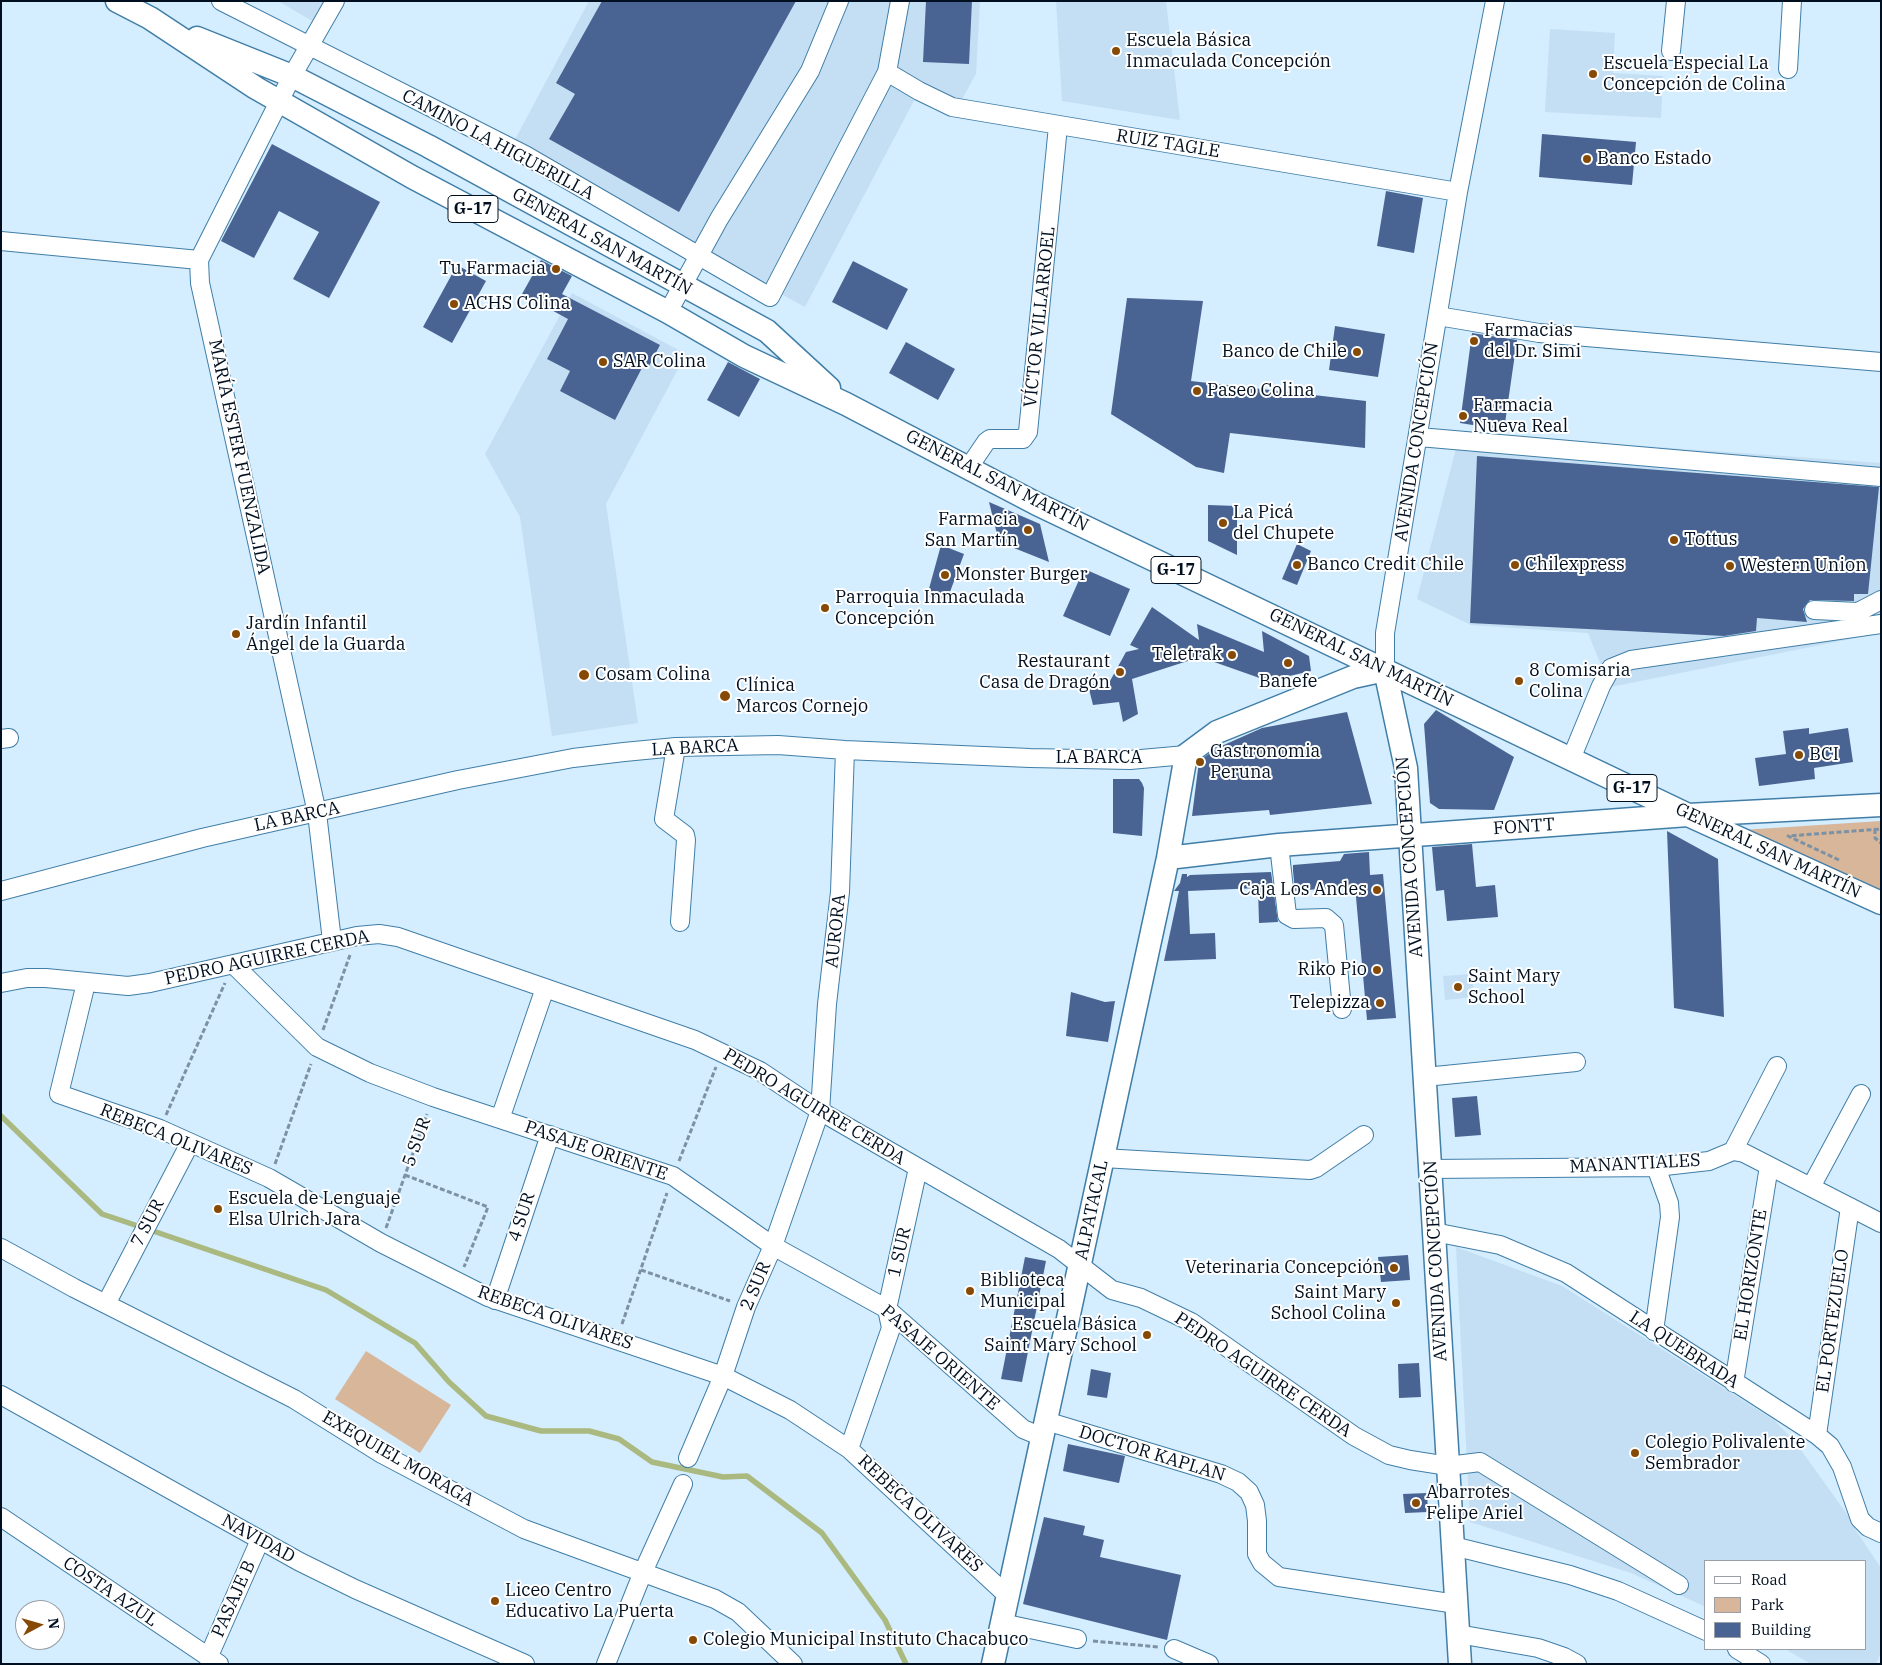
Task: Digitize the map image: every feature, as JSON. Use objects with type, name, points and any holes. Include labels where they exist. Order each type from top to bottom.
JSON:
[{"type":"main road","name":"GENERAL SAN MARTÍN","points":[[117,1],[150,18],[292,76],[428,146],[767,331],[846,404]]},
{"type":"main road","name":"GENERAL SAN MARTÍN","points":[[150,18],[280,102],[412,177],[668,312],[744,356],[846,404],[969,467],[1036,504],[1688,815],[1881,903]]},
{"type":"main road","points":[[1186,755],[1217,732],[1353,677],[1385,670]]},
{"type":"main road","name":"AVENIDA CONCEPCIÓN","points":[[1385,670],[1406,768],[1460,1664]]},
{"type":"main road","name":"ALPATACAL","points":[[993,1664],[1168,858],[1186,755]]},
{"type":"main road","name":"FONTT","points":[[1168,858],[1279,845],[1688,815],[1881,805]]},
{"type":"street","name":"CAMINO LA HIGUERILLA","points":[[221,1],[310,48],[525,155],[770,297],[887,72]]},
{"type":"street","points":[[1,241],[199,260],[292,76],[310,48],[335,1]]},
{"type":"street","points":[[668,312],[698,256],[810,71],[839,1]]},
{"type":"street","points":[[887,72],[900,1]]},
{"type":"street","name":"AVENIDA CONCEPCIÓN","points":[[1385,670],[1385,634],[1458,192],[1496,1]]},
{"type":"street","points":[[1671,51],[1676,1]]},
{"type":"street","points":[[1788,69],[1792,1]]},
{"type":"street","name":"RUIZ TAGLE","points":[[887,72],[919,91],[952,107],[1458,192]]},
{"type":"street","name":"VÍCTOR VILLARROEL","points":[[969,467],[990,439],[1023,439],[1028,432],[1058,126]]},
{"type":"street","name":"MARÍA ESTER FUENZALIDA","points":[[199,260],[200,283],[317,813],[332,941]]},
{"type":"street","points":[[1438,316],[1539,332],[1881,362]]},
{"type":"street","points":[[1418,437],[1881,477]]},
{"type":"street","points":[[1814,610],[1858,612],[1881,600]]},
{"type":"street","points":[[1571,759],[1601,686],[1611,668],[1631,660],[1881,624]]},
{"type":"street","name":"LA BARCA","points":[[1,891],[202,838],[515,768],[573,758],[676,747],[778,745],[845,750],[1070,759],[1130,760],[1186,755]]},
{"type":"street","points":[[676,747],[664,819],[685,835],[686,840],[680,922]]},
{"type":"street","name":"AURORA","points":[[820,1111],[827,1004],[840,892],[845,750]]},
{"type":"street","points":[[1279,845],[1287,915],[1294,918],[1326,918],[1334,924],[1342,1009]]},
{"type":"street","name":"PEDRO AGUIRRE CERDA","points":[[1,983],[27,978],[46,978],[128,986],[364,935],[398,937],[695,1040],[722,1051],[760,1071],[820,1111],[1060,1249],[1112,1290],[1141,1298],[1191,1322],[1354,1436],[1388,1454],[1448,1466],[1480,1462],[1679,1585]]},
{"type":"street","name":"PASAJE ORIENTE","points":[[233,964],[317,1047],[370,1073],[433,1097],[673,1176],[773,1246],[887,1309],[1023,1429],[1044,1429]]},
{"type":"street","name":"REBECA OLIVARES","points":[[86,983],[59,1094],[160,1129],[269,1178],[381,1242],[495,1300],[723,1376],[790,1410],[849,1449],[1008,1596]]},
{"type":"street","points":[[500,1119],[546,988]]},
{"type":"street","points":[[1425,1077],[1576,1062]]},
{"type":"street","points":[[1777,1066],[1733,1151],[1744,1153],[1881,1223]]},
{"type":"street","points":[[1811,1187],[1861,1094]]},
{"type":"street","name":"2 SUR","points":[[688,1458],[723,1376],[746,1307],[773,1246],[820,1111]]},
{"type":"street","name":"4 SUR","points":[[495,1300],[550,1135]]},
{"type":"street","points":[[1103,1158],[1310,1170],[1316,1168],[1364,1135]]},
{"type":"street","name":"7 SUR","points":[[106,1304],[190,1143]]},
{"type":"street","name":"MANANTIALES","points":[[1430,1168],[1656,1167],[1709,1161],[1733,1151]]},
{"type":"street","name":"EL HORIZONTE","points":[[1734,1383],[1769,1166]]},
{"type":"street","points":[[1654,1331],[1670,1217],[1669,1203],[1656,1167]]},
{"type":"street","name":"1 SUR","points":[[849,1449],[891,1328],[887,1309],[918,1168]]},
{"type":"street","name":"EL PORTEZUELO","points":[[1817,1435],[1850,1207]]},
{"type":"street","name":"LA QUEBRADA","points":[[1434,1232],[1500,1245],[1528,1255],[1566,1273],[1817,1435],[1830,1446],[1842,1467],[1860,1519],[1868,1527],[1881,1533]]},
{"type":"street","name":"EXEQUIEL MORAGA","points":[[1,1248],[106,1304],[294,1399],[382,1454],[524,1529],[692,1589],[738,1612],[793,1664]]},
{"type":"street","name":"NAVIDAD","points":[[1,1395],[260,1540],[355,1589],[525,1664]]},
{"type":"street","name":"DOCTOR KAPLAN","points":[[1044,1429],[1221,1474],[1238,1482],[1249,1492],[1255,1505],[1258,1521],[1257,1554],[1262,1563],[1279,1577],[1456,1604]]},
{"type":"street","points":[[606,1664],[643,1572],[683,1484]]},
{"type":"street","name":"COSTA AZUL","points":[[1,1518],[214,1661]]},
{"type":"street","name":"PASAJE B","points":[[214,1661],[260,1540]]},
{"type":"street","points":[[1453,1546],[1570,1574],[1618,1591],[1704,1630]]},
{"type":"street","points":[[1002,1623],[1077,1639]]},
{"type":"street","points":[[1458,1634],[1538,1648],[1564,1657],[1577,1664]]},
{"type":"street","points":[[1174,1649],[1209,1664]]},
{"type":"street","points":[[1739,1650],[1761,1664]]},
{"type":"path","points":[[1875,829],[1875,838],[1881,843]]},
{"type":"path","points":[[1847,863],[1788,836],[1881,829]]},
{"type":"path","points":[[160,1129],[233,964]]},
{"type":"path","name":"5 SUR","points":[[381,1242],[433,1097]]},
{"type":"path","points":[[405,1175],[488,1207],[458,1282]]},
{"type":"path","points":[[641,1270],[746,1307]]},
{"type":"path","points":[[1077,1639],[1174,1649]]},
{"type":"shaded area","points":[[278,1],[325,1],[314,22]]},
{"type":"shaded area","points":[[589,1],[980,1],[976,74],[952,117],[918,93],[805,307],[511,147]]},
{"type":"shaded area","name":"Escuela Básica Inmaculada Concepción","points":[[1056,1],[1166,1],[1180,120],[1062,101]]},
{"type":"shaded area","name":"Escuela Especial La Concepción de Colina","points":[[1550,29],[1615,33],[1613,73],[1663,76],[1661,118],[1545,112]]},
{"type":"shaded area","points":[[572,293],[686,354],[606,504],[638,723],[552,736],[520,517],[485,454]]},
{"type":"shaded area","name":"Tottus","points":[[1460,433],[1881,463],[1881,633],[1610,687],[1588,633],[1471,625],[1417,599]]},
{"type":"shaded area","name":"Saint Mary School","points":[[1472,974],[1474,997],[1445,1000],[1443,976]]},
{"type":"shaded area","name":"Colegio Polivalente Sembrador","points":[[1456,1247],[1562,1286],[1774,1420],[1796,1443],[1849,1517],[1881,1568],[1881,1653],[1876,1664],[1811,1664],[1787,1650],[1867,1650],[1867,1560],[1704,1560],[1704,1606],[1631,1573],[1470,1522]]},
{"type":"green space","points":[[1881,821],[1881,895],[1742,830]]},
{"type":"green space","points":[[366,1351],[451,1405],[420,1453],[335,1399]]},
{"type":"building","points":[[602,1],[796,1],[679,212],[549,139],[575,94],[556,83]]},
{"type":"building","points":[[926,1],[972,1],[969,64],[923,62]]},
{"type":"building","name":"Banco Estado","points":[[1542,134],[1636,142],[1632,185],[1539,177]]},
{"type":"building","points":[[272,144],[380,202],[329,298],[293,279],[319,232],[279,211],[254,258],[221,241]]},
{"type":"building","points":[[1386,191],[1423,198],[1414,253],[1377,246]]},
{"type":"building","name":"SAR Colina","points":[[541,260],[572,276],[562,294],[660,345],[648,368],[643,366],[615,420],[560,391],[570,371],[547,359],[568,319],[522,294]]},
{"type":"building","points":[[853,261],[908,289],[887,330],[832,302]]},
{"type":"building","name":"ACHS Colina","points":[[457,265],[486,281],[452,343],[423,327]]},
{"type":"building","name":"Paseo Colina","points":[[1127,298],[1203,301],[1191,381],[1366,401],[1365,448],[1230,433],[1224,473],[1196,467],[1111,414]]},
{"type":"building","name":"Banco de Chile","points":[[1335,326],[1385,334],[1378,377],[1329,370]]},
{"type":"building","points":[[1472,333],[1517,340],[1504,430],[1460,423]]},
{"type":"building","points":[[906,342],[955,369],[938,400],[889,373]]},
{"type":"building","points":[[728,362],[760,379],[739,417],[707,400]]},
{"type":"building","name":"Tottus","points":[[1477,456],[1879,487],[1868,594],[1854,594],[1854,601],[1810,600],[1803,609],[1807,622],[1757,618],[1756,631],[1724,636],[1470,623]]},
{"type":"building","points":[[989,502],[1040,524],[1049,562],[999,542]]},
{"type":"building","name":"La Picá del Chupete","points":[[1208,505],[1237,506],[1237,555],[1208,541]]},
{"type":"building","name":"Banco Credit Chile","points":[[1297,544],[1311,551],[1297,585],[1282,579]]},
{"type":"building","name":"Monster Burger","points":[[941,545],[964,554],[947,600],[927,596]]},
{"type":"building","points":[[1083,571],[1089,571],[1130,589],[1110,636],[1063,616]]},
{"type":"building","points":[[1152,607],[1199,640],[1197,624],[1264,652],[1262,631],[1309,656],[1311,671],[1268,681],[1200,657],[1132,679],[1138,714],[1123,722],[1119,702],[1093,705],[1087,681],[1105,690],[1126,652],[1139,649],[1130,645]]},
{"type":"building","points":[[1436,710],[1514,757],[1494,810],[1439,809],[1430,803],[1424,724]]},
{"type":"building","points":[[1347,712],[1372,804],[1270,815],[1269,810],[1192,816],[1199,761],[1217,748],[1262,728]]},
{"type":"building","points":[[1809,728],[1809,734],[1848,728],[1853,762],[1814,768],[1815,779],[1759,786],[1755,758],[1786,754],[1783,731]]},
{"type":"building","points":[[1113,779],[1139,779],[1142,783],[1144,788],[1142,836],[1113,833]]},
{"type":"building","points":[[1667,831],[1718,859],[1724,1017],[1674,1008]]},
{"type":"building","points":[[1472,844],[1476,887],[1495,885],[1498,917],[1447,921],[1444,890],[1436,891],[1432,847]]},
{"type":"building","points":[[1369,852],[1370,875],[1383,874],[1396,1018],[1367,1020],[1355,886],[1295,891],[1293,865],[1340,861],[1344,854]]},
{"type":"building","points":[[1271,872],[1278,922],[1259,923],[1258,888],[1188,891],[1190,934],[1215,933],[1216,959],[1164,961],[1179,891],[1174,891],[1180,883],[1182,874],[1187,874],[1187,877],[1190,875]]},
{"type":"building","points":[[1071,992],[1105,1002],[1115,1001],[1108,1042],[1066,1036]]},
{"type":"building","points":[[1477,1096],[1481,1135],[1455,1137],[1452,1098]]},
{"type":"building","name":"Veterinaria Concepción","points":[[1408,1255],[1410,1280],[1381,1282],[1378,1257]]},
{"type":"building","points":[[1025,1257],[1046,1261],[1022,1382],[1001,1379]]},
{"type":"building","points":[[1419,1363],[1421,1397],[1399,1398],[1398,1364]]},
{"type":"building","points":[[1091,1369],[1111,1373],[1107,1398],[1087,1395]]},
{"type":"building","points":[[1068,1444],[1125,1456],[1119,1483],[1063,1471]]},
{"type":"building","name":"Abarrotes Felipe Ariel","points":[[1427,1493],[1428,1512],[1405,1513],[1403,1494]]},
{"type":"building","points":[[1044,1517],[1085,1526],[1083,1535],[1104,1540],[1100,1557],[1181,1575],[1167,1640],[1023,1604]]},
{"type":"waterway","points":[[1,1116],[102,1214],[135,1225]]},
{"type":"waterway","points":[[156,1232],[326,1290],[415,1343],[449,1382],[486,1416],[541,1431],[589,1431],[619,1439],[652,1462],[723,1477],[747,1476],[822,1533],[885,1620],[906,1664]]},
{"type":"place","name":"Escuela Básica Inmaculada Concepción","points":[[1116,51]]},
{"type":"place","name":"Escuela Especial La Concepción de Colina","points":[[1593,74]]},
{"type":"place","name":"Banco Estado","points":[[1587,159]]},
{"type":"place","name":"Tu Farmacia","points":[[556,269]]},
{"type":"place","name":"ACHS Colina","points":[[454,304]]},
{"type":"place","name":"Farmacias del Dr. Simi","points":[[1474,341]]},
{"type":"place","name":"Banco de Chile","points":[[1357,352]]},
{"type":"place","name":"SAR Colina","points":[[603,362]]},
{"type":"place","name":"Paseo Colina","points":[[1197,391]]},
{"type":"place","name":"Farmacia Nueva Real","points":[[1463,416]]},
{"type":"place","name":"La Picá del Chupete","points":[[1223,523]]},
{"type":"place","name":"Farmacia San Martín","points":[[1028,530]]},
{"type":"place","name":"Tottus","points":[[1674,540]]},
{"type":"place","name":"Banco Credit Chile","points":[[1297,565]]},
{"type":"place","name":"Chilexpress","points":[[1515,565]]},
{"type":"place","name":"Western Union","points":[[1730,566]]},
{"type":"place","name":"Monster Burger","points":[[945,575]]},
{"type":"place","name":"Parroquia Inmaculada Concepción","points":[[825,608]]},
{"type":"place","name":"Jardín Infantil Ángel de la Guarda","points":[[236,634]]},
{"type":"place","name":"Teletrak","points":[[1232,655]]},
{"type":"place","name":"Banefe","points":[[1288,663]]},
{"type":"place","name":"Restaurant Casa de Dragón","points":[[1120,672]]},
{"type":"place","name":"Cosam Colina","points":[[584,675]]},
{"type":"place","name":"8 Comisaria Colina","points":[[1519,681]]},
{"type":"place","name":"Clínica Marcos Cornejo","points":[[725,696]]},
{"type":"place","name":"BCI","points":[[1799,755]]},
{"type":"place","name":"Gastronomia Peruna","points":[[1200,762]]},
{"type":"place","name":"Caja Los Andes","points":[[1377,890]]},
{"type":"place","name":"Riko Pio","points":[[1377,970]]},
{"type":"place","name":"Saint Mary School","points":[[1458,987]]},
{"type":"place","name":"Telepizza","points":[[1380,1003]]},
{"type":"place","name":"Escuela de Lenguaje Elsa Ulrich Jara","points":[[218,1209]]},
{"type":"place","name":"Veterinaria Concepción","points":[[1394,1268]]},
{"type":"place","name":"Biblioteca Municipal","points":[[970,1291]]},
{"type":"place","name":"Saint Mary School Colina","points":[[1396,1303]]},
{"type":"place","name":"Escuela Básica Saint Mary School","points":[[1147,1335]]},
{"type":"place","name":"Colegio Polivalente Sembrador","points":[[1635,1453]]},
{"type":"place","name":"Abarrotes Felipe Ariel","points":[[1416,1503]]},
{"type":"place","name":"Liceo Centro Educativo La Puerta","points":[[495,1601]]},
{"type":"place","name":"Colegio Municipal Instituto Chacabuco","points":[[693,1640]]}]
